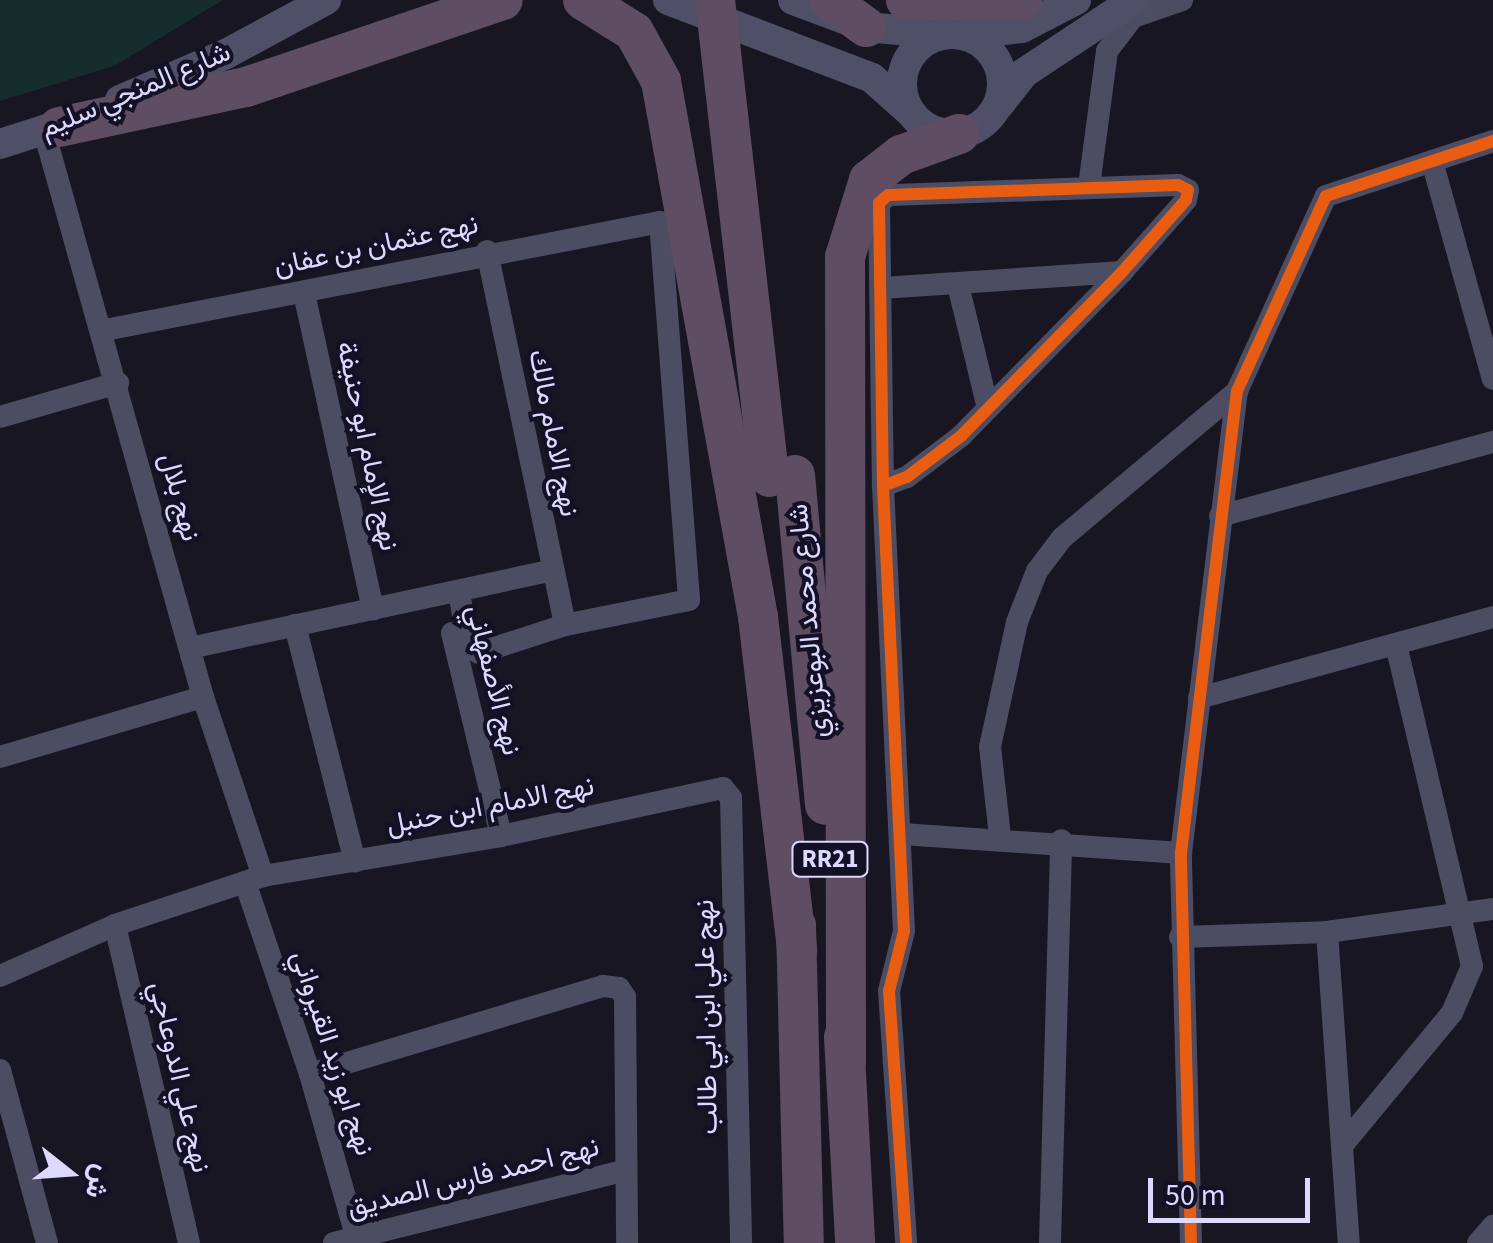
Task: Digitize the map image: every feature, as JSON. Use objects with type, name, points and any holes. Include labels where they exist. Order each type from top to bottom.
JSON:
[{"type":"highway","points":[[52,129],[246,87],[502,0]]},
{"type":"highway","points":[[583,0],[614,16],[650,52],[662,81],[758,617],[797,951]]},
{"type":"highway","points":[[625,0],[648,23],[676,76],[697,261]]},
{"type":"highway","name":"شارع محمد البوعزيزي","points":[[715,0],[782,476],[804,1243]]},
{"type":"highway","name":"شارع محمد البوعزيزي","points":[[743,0],[782,476],[846,1062],[855,1243]]},
{"type":"highway","points":[[829,0],[866,27]]},
{"type":"highway","points":[[906,0],[1022,0]]},
{"type":"highway","points":[[846,1062],[845,257],[869,180],[901,155],[959,134]]},
{"type":"main road","name":"شارع المنجي سليم","points":[[267,30],[302,0]]},
{"type":"main road","name":"شارع المنجي سليم","points":[[0,144],[52,129],[226,54],[326,0]]},
{"type":"main road","points":[[668,0],[872,78],[931,130],[959,134],[994,111],[1024,73],[1134,0]]},
{"type":"main road","points":[[793,0],[866,27],[952,34],[990,51],[1002,80],[994,111]]},
{"type":"main road","points":[[910,111],[903,96],[906,64],[927,40],[1022,28],[1076,0]]},
{"type":"street","points":[[1089,186],[1106,51],[1133,17],[1182,0]]},
{"type":"street","name":"نهج بلال","points":[[52,129],[254,879]]},
{"type":"street","points":[[1191,1243],[1180,937],[1181,854],[1237,391],[1326,196],[1493,141]]},
{"type":"street","points":[[1432,161],[1493,379]]},
{"type":"street","points":[[883,486],[907,477],[962,436],[987,404],[1122,272],[1186,200],[1188,190],[1178,184],[1089,186],[882,198],[883,486],[904,931],[888,990],[906,1243]]},
{"type":"street","name":"نهج عثمان بن عفان","points":[[105,330],[304,294],[487,251],[660,222],[689,600],[565,625]]},
{"type":"street","name":"نهج الامام مالك","points":[[487,251],[550,570],[565,625]]},
{"type":"street","points":[[882,288],[1122,272]]},
{"type":"street","points":[[958,285],[987,404]]},
{"type":"street","name":"نهج الإمام ابو حنيفة","points":[[304,294],[373,610]]},
{"type":"street","points":[[0,417],[118,383]]},
{"type":"street","points":[[1000,836],[990,748],[1017,622],[1037,571],[1062,538],[1237,391]]},
{"type":"street","points":[[1220,516],[1493,442]]},
{"type":"street","points":[[190,648],[550,570]]},
{"type":"street","points":[[451,594],[472,652],[565,625]]},
{"type":"street","name":"نهج الأصفهاني","points":[[451,594],[502,836]]},
{"type":"street","points":[[1199,698],[1493,617]]},
{"type":"street","points":[[295,625],[355,862]]},
{"type":"street","points":[[1346,1141],[1461,999],[1472,966],[1464,916],[1396,644]]},
{"type":"street","points":[[0,757],[203,697]]},
{"type":"street","name":"نهج الامام ابن حنبل","points":[[0,976],[116,925],[254,879],[502,836],[727,791]]},
{"type":"street","name":"نهج علي ابن ابي طالب","points":[[727,791],[741,1243]]},
{"type":"street","points":[[902,834],[1061,840],[1181,854]]},
{"type":"street","points":[[1050,1243],[1061,840]]},
{"type":"street","name":"نهج ابو زيد القيرواني","points":[[254,879],[310,1074],[350,1241]]},
{"type":"street","points":[[1180,937],[1327,932],[1493,909]]},
{"type":"street","name":"نهج علي الدوعاجي","points":[[116,925],[189,1243]]},
{"type":"street","points":[[1327,932],[1346,1141],[1348,1243]]},
{"type":"street","points":[[310,1074],[603,986],[619,988],[627,1243]]},
{"type":"street","points":[[0,1070],[47,1243]]},
{"type":"street","name":"نهج احمد فارس الصديق","points":[[350,1241],[626,1170]]},
{"type":"street","points":[[1478,1243],[1493,1226]]},
{"type":"green space","points":[[0,0],[223,0],[114,66],[0,101]]},
{"type":"cycle path","points":[[1191,1243],[1181,853],[1237,391],[1326,196],[1493,141]]},
{"type":"cycle path","points":[[883,486],[907,477],[961,436],[1122,272],[1186,200],[1188,190],[1178,185],[888,195],[879,203],[883,486],[904,931],[889,991],[906,1243]]}]
